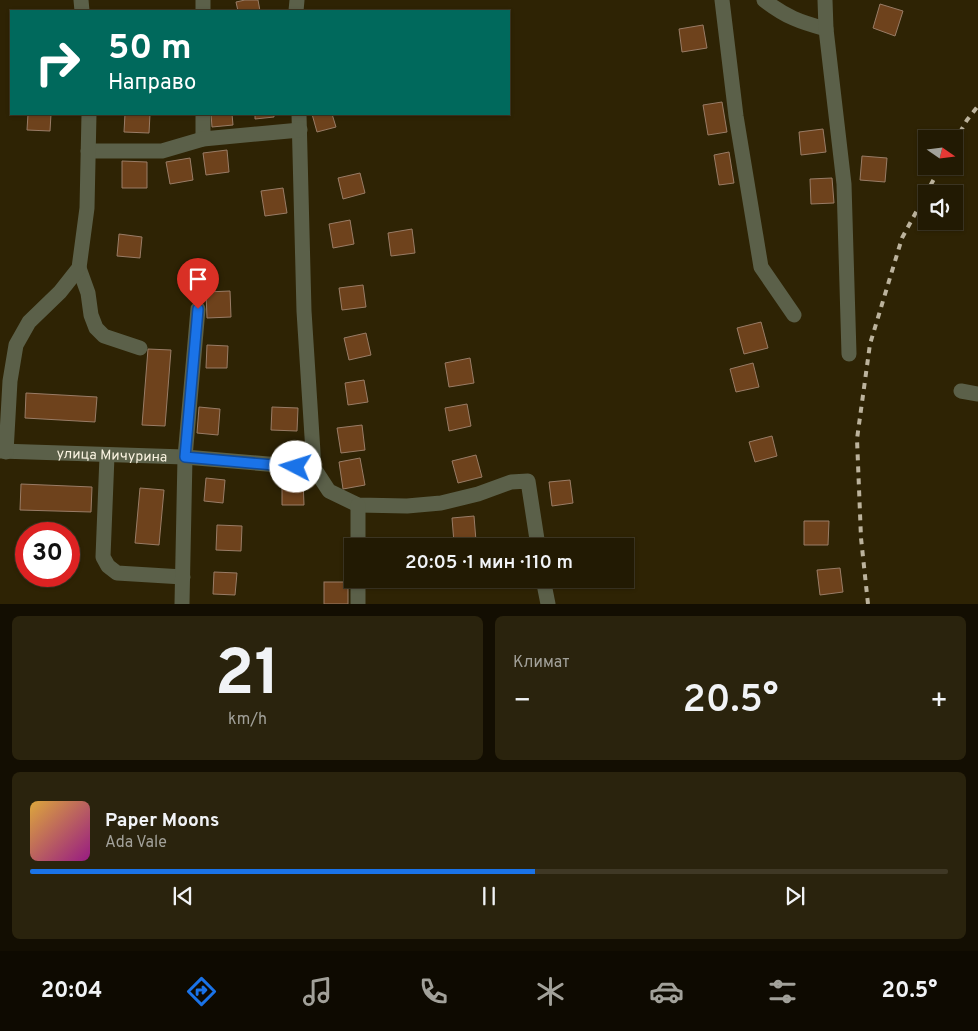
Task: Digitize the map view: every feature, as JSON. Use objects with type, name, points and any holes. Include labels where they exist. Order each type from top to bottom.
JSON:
[{"type":"street","points":[[722,0],[736,116],[761,266],[794,315]]},
{"type":"street","points":[[764,0],[780,13],[800,22],[826,29]]},
{"type":"street","points":[[826,0],[826,29],[844,184],[849,354]]},
{"type":"street","points":[[90,115],[87,208],[79,268],[88,293],[91,314],[96,328],[104,336],[140,348]]},
{"type":"street","points":[[203,115],[203,139]]},
{"type":"street","points":[[299,115],[304,311],[314,468],[329,491],[358,506],[407,506],[441,503],[478,494],[511,482],[528,481],[537,538]]},
{"type":"street","points":[[88,151],[162,151],[203,139],[300,130]]},
{"type":"street","points":[[3,451],[10,381],[16,345],[29,322],[60,292],[79,268]]},
{"type":"street","points":[[182,604],[185,457],[198,309]]},
{"type":"street","points":[[961,391],[978,394]]},
{"type":"street","name":"улица Мичурина","points":[[3,451],[108,456],[185,457],[314,468]]},
{"type":"street","points":[[108,456],[103,557],[108,566],[117,573],[183,577]]},
{"type":"street","points":[[358,506],[358,538]]},
{"type":"street","points":[[358,588],[358,604]]},
{"type":"street","points":[[545,588],[548,604]]},
{"type":"building","points":[[258,0],[260,10],[238,10],[236,2]]},
{"type":"building","points":[[880,4],[903,11],[895,36],[873,28]]},
{"type":"building","points":[[703,25],[707,48],[682,52],[679,29]]},
{"type":"building","points":[[722,102],[727,132],[708,135],[703,105]]},
{"type":"building","points":[[28,115],[51,115],[50,131],[27,130]]},
{"type":"building","points":[[125,115],[150,115],[149,133],[124,132]]},
{"type":"building","points":[[211,115],[232,115],[233,125],[212,127]]},
{"type":"building","points":[[255,115],[274,115],[274,117],[255,119]]},
{"type":"building","points":[[312,115],[332,115],[336,127],[317,132]]},
{"type":"building","points":[[823,129],[826,152],[801,155],[799,132]]},
{"type":"building","points":[[227,150],[229,172],[206,175],[203,153]]},
{"type":"building","points":[[729,152],[734,183],[719,185],[714,155]]},
{"type":"building","points":[[862,156],[887,158],[885,182],[860,180]]},
{"type":"building","points":[[190,158],[193,180],[170,184],[166,162]]},
{"type":"building","points":[[122,161],[147,162],[147,188],[122,188]]},
{"type":"building","points":[[360,173],[365,193],[343,199],[338,178]]},
{"type":"building","points":[[832,178],[834,203],[811,204],[810,179]]},
{"type":"building","points":[[283,188],[287,213],[265,216],[261,191]]},
{"type":"building","points":[[350,220],[354,244],[333,248],[329,224]]},
{"type":"building","points":[[412,229],[415,253],[391,256],[388,233]]},
{"type":"building","points":[[119,234],[142,237],[140,258],[117,256]]},
{"type":"building","points":[[363,285],[366,307],[342,310],[339,288]]},
{"type":"building","points":[[230,291],[231,317],[207,318],[206,292]]},
{"type":"building","points":[[761,322],[768,348],[744,354],[737,328]]},
{"type":"building","points":[[366,333],[371,355],[349,360],[344,338]]},
{"type":"building","points":[[207,345],[228,346],[227,368],[206,368]]},
{"type":"building","points":[[148,349],[171,350],[165,426],[142,425]]},
{"type":"building","points":[[470,358],[474,383],[449,387],[445,363]]},
{"type":"building","points":[[753,363],[759,387],[736,392],[730,369]]},
{"type":"building","points":[[364,380],[368,402],[348,405],[345,383]]},
{"type":"building","points":[[26,393],[97,397],[95,422],[25,418]]},
{"type":"building","points":[[467,404],[471,426],[449,431],[445,408]]},
{"type":"building","points":[[199,407],[220,409],[218,435],[197,433]]},
{"type":"building","points":[[272,407],[298,408],[297,431],[271,430]]},
{"type":"building","points":[[362,425],[365,450],[341,453],[337,428]]},
{"type":"building","points":[[772,436],[777,456],[755,462],[749,442]]},
{"type":"building","points":[[476,455],[482,477],[458,483],[452,461]]},
{"type":"building","points":[[360,458],[365,485],[343,489],[339,462]]},
{"type":"building","points":[[206,478],[225,480],[223,503],[204,501]]},
{"type":"building","points":[[282,480],[303,480],[304,505],[282,505]]},
{"type":"building","points":[[570,480],[573,503],[552,506],[549,482]]},
{"type":"building","points":[[21,484],[92,487],[91,512],[20,510]]},
{"type":"building","points":[[140,488],[164,490],[159,545],[135,543]]},
{"type":"building","points":[[474,516],[476,538],[454,538],[452,518]]},
{"type":"building","points":[[804,521],[829,521],[828,545],[804,545]]},
{"type":"building","points":[[217,525],[242,526],[241,551],[216,550]]},
{"type":"building","points":[[840,568],[843,592],[820,595],[817,570]]},
{"type":"building","points":[[214,572],[237,573],[235,595],[213,594]]},
{"type":"building","points":[[324,582],[344,582],[344,588],[348,588],[348,604],[324,604]]},
{"type":"railway","points":[[961,130],[978,106]]},
{"type":"railway","points":[[868,604],[861,538],[857,439],[870,344],[902,238],[936,175]]},
{"type":"route","points":[[198,309],[185,457],[296,467]]}]
